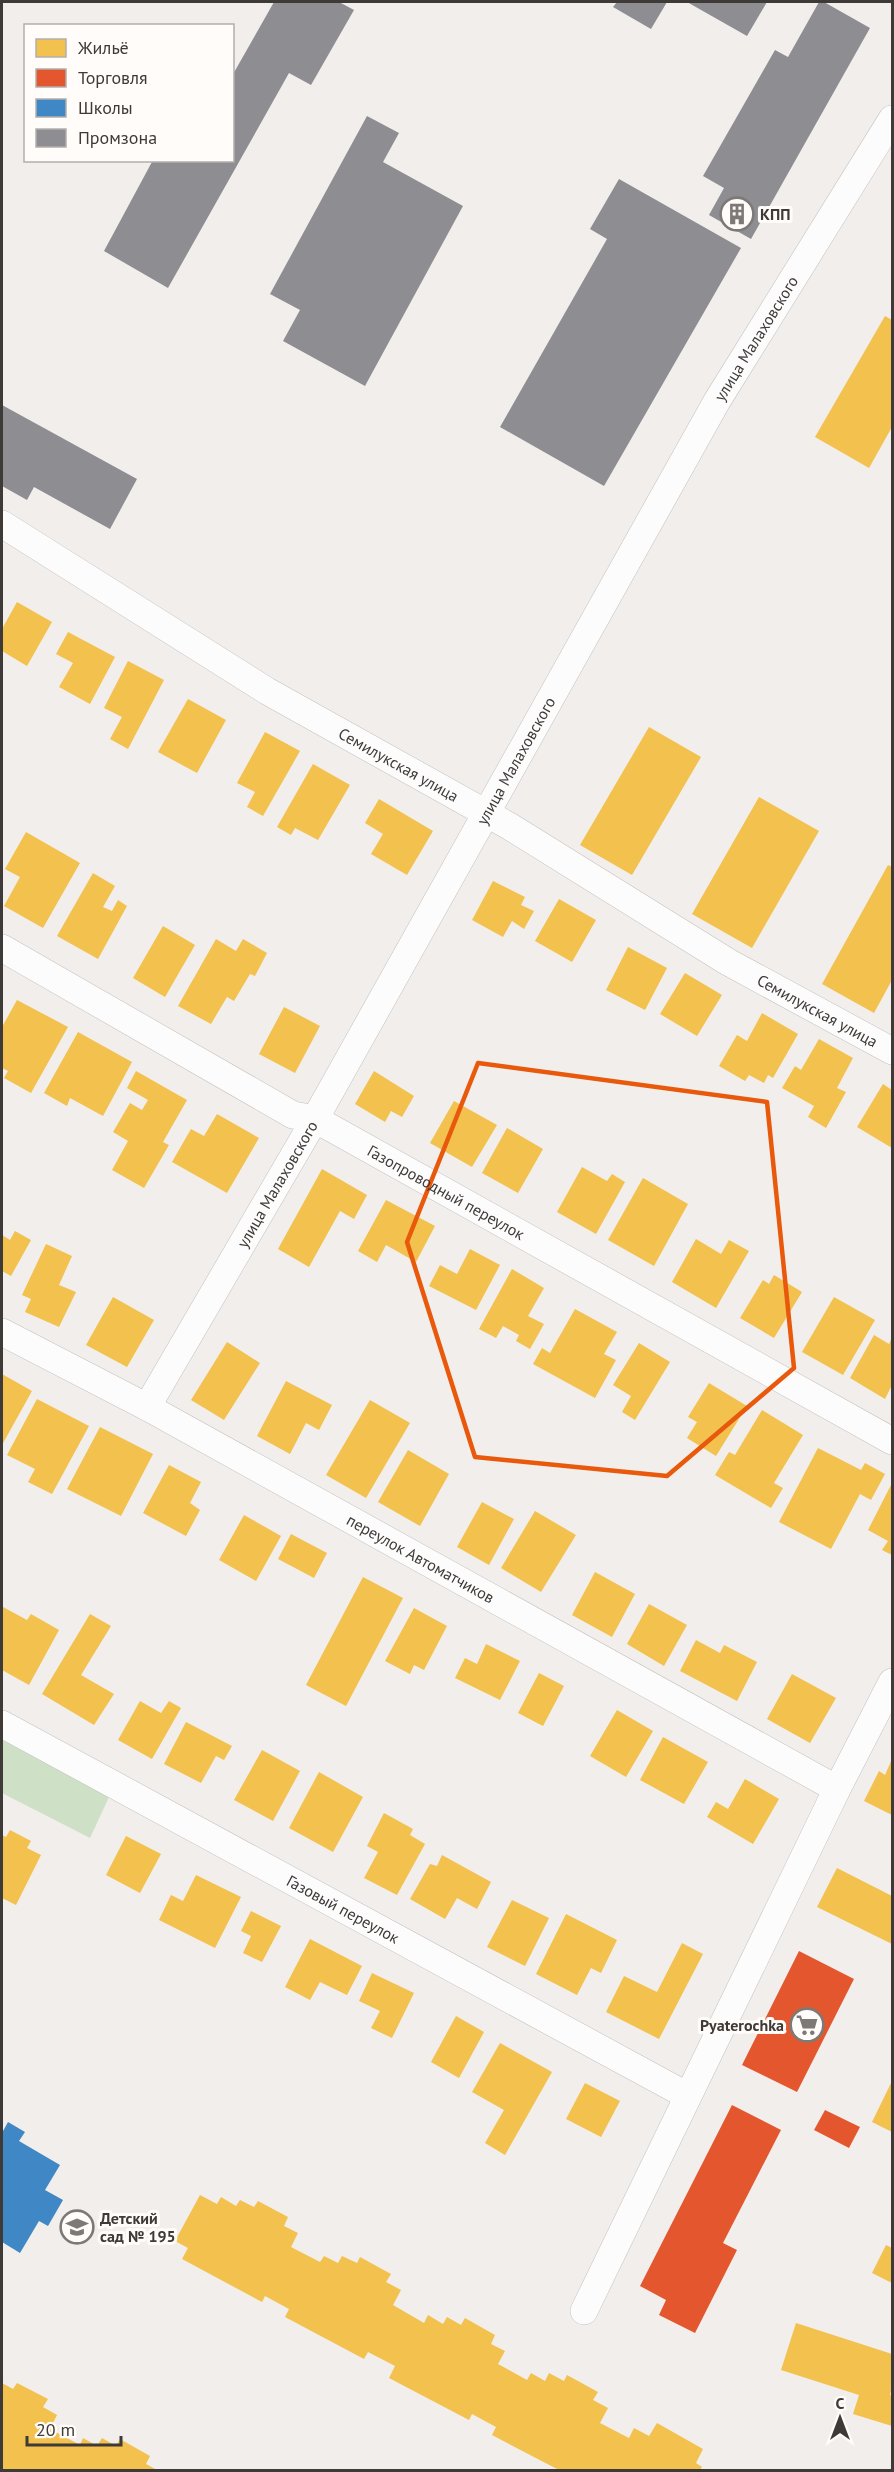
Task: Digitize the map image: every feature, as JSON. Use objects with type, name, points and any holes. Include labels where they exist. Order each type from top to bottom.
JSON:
[{"type":"street","name":"улица Малаховского","points":[[147,1407],[315,1119],[717,401],[892,119]]},
{"type":"street","name":"Семилукская улица","points":[[2,524],[267,692],[509,826],[728,962],[892,1051]]},
{"type":"street","name":"Газопроводный переулок","points":[[2,948],[293,1115],[315,1119],[892,1441]]},
{"type":"street","name":"переулок Автоматчиков","points":[[2,1332],[147,1407],[837,1789]]},
{"type":"street","points":[[584,2311],[686,2095],[837,1789],[891,1689]]},
{"type":"street","name":"Газовый переулок","points":[[2,1724],[686,2095]]},
{"type":"highlighted area","points":[[478,1063],[767,1102],[794,1368],[667,1476],[475,1457],[407,1242]]},
{"type":"green space","points":[[2,1724],[115,1784],[90,1838],[2,1793]]},
{"type":"building: Жильё","points":[[885,316],[892,320],[892,427],[869,468],[815,437]]},
{"type":"building: Жильё","points":[[17,602],[52,622],[27,666],[2,651],[2,629]]},
{"type":"building: Жильё","points":[[68,632],[115,657],[90,704],[59,687],[73,663],[56,654]]},
{"type":"building: Жильё","points":[[128,661],[164,680],[128,749],[110,739],[122,717],[104,708]]},
{"type":"building: Жильё","points":[[188,699],[226,720],[197,773],[158,752]]},
{"type":"building: Жильё","points":[[649,727],[701,757],[632,875],[580,845]]},
{"type":"building: Жильё","points":[[265,732],[300,751],[263,816],[247,807],[255,792],[237,783]]},
{"type":"building: Жильё","points":[[313,764],[350,785],[318,840],[295,828],[291,835],[277,827]]},
{"type":"building: Жильё","points":[[759,797],[819,831],[752,948],[692,914]]},
{"type":"building: Жильё","points":[[379,799],[433,831],[407,875],[371,854],[383,834],[365,823]]},
{"type":"building: Жильё","points":[[26,832],[80,863],[43,928],[4,906],[20,877],[5,869]]},
{"type":"building: Жильё","points":[[888,865],[892,867],[892,980],[874,1013],[822,984]]},
{"type":"building: Жильё","points":[[93,873],[115,886],[103,907],[112,911],[118,900],[127,906],[98,959],[57,936]]},
{"type":"building: Жильё","points":[[493,881],[525,897],[521,905],[534,911],[524,929],[512,921],[503,937],[472,920]]},
{"type":"building: Жильё","points":[[559,899],[596,920],[572,962],[535,941]]},
{"type":"building: Жильё","points":[[163,926],[195,945],[165,997],[133,978]]},
{"type":"building: Жильё","points":[[216,939],[236,951],[243,939],[267,953],[255,976],[250,974],[234,1001],[227,997],[211,1024],[178,1006]]},
{"type":"building: Жильё","points":[[628,947],[667,968],[645,1010],[606,990]]},
{"type":"building: Жильё","points":[[685,973],[722,995],[697,1036],[660,1014]]},
{"type":"building: Жильё","points":[[17,1000],[68,1027],[31,1093],[4,1078],[8,1071],[2,1068],[2,1027]]},
{"type":"building: Жильё","points":[[284,1007],[320,1026],[295,1073],[259,1054]]},
{"type":"building: Жильё","points":[[762,1013],[798,1034],[773,1078],[768,1075],[764,1083],[749,1075],[745,1081],[719,1066],[737,1035],[747,1041]]},
{"type":"building: Жильё","points":[[78,1032],[132,1062],[103,1116],[70,1098],[67,1106],[44,1093]]},
{"type":"building: Жильё","points":[[819,1039],[853,1058],[837,1088],[846,1092],[826,1128],[808,1117],[814,1106],[782,1088],[795,1066],[801,1070]]},
{"type":"building: Жильё","points":[[136,1071],[187,1100],[163,1142],[169,1145],[144,1188],[112,1170],[128,1141],[113,1132],[130,1103],[142,1110],[148,1100],[127,1088]]},
{"type":"building: Жильё","points":[[374,1071],[414,1096],[402,1117],[391,1111],[385,1122],[355,1104]]},
{"type":"building: Жильё","points":[[883,1084],[892,1090],[892,1148],[857,1127]]},
{"type":"building: Жильё","points":[[454,1101],[497,1125],[472,1167],[430,1143]]},
{"type":"building: Жильё","points":[[217,1114],[259,1138],[227,1193],[172,1162],[191,1129],[204,1136]]},
{"type":"building: Жильё","points":[[507,1128],[543,1149],[518,1193],[482,1173]]},
{"type":"building: Жильё","points":[[582,1167],[607,1181],[612,1174],[625,1182],[596,1234],[557,1212]]},
{"type":"building: Жильё","points":[[322,1169],[367,1195],[354,1219],[340,1211],[309,1267],[278,1249]]},
{"type":"building: Жильё","points":[[643,1178],[688,1204],[654,1266],[608,1240]]},
{"type":"building: Жильё","points":[[386,1200],[435,1226],[416,1262],[386,1245],[377,1262],[358,1251]]},
{"type":"building: Жильё","points":[[15,1231],[31,1240],[11,1276],[2,1271],[2,1235],[10,1240]]},
{"type":"building: Жильё","points":[[696,1239],[721,1254],[729,1240],[749,1251],[716,1308],[672,1282]]},
{"type":"building: Жильё","points":[[46,1244],[72,1256],[59,1285],[76,1292],[59,1327],[25,1312],[31,1299],[22,1295]]},
{"type":"building: Жильё","points":[[470,1249],[500,1265],[476,1310],[429,1286],[440,1265],[457,1274]]},
{"type":"building: Жильё","points":[[512,1269],[544,1288],[528,1316],[544,1324],[530,1349],[516,1341],[519,1335],[503,1326],[496,1338],[479,1329]]},
{"type":"building: Жильё","points":[[774,1275],[802,1292],[774,1338],[740,1318],[763,1280],[769,1284]]},
{"type":"building: Жильё","points":[[113,1297],[154,1320],[127,1367],[86,1345]]},
{"type":"building: Жильё","points":[[834,1297],[875,1320],[843,1375],[802,1352]]},
{"type":"building: Жильё","points":[[575,1309],[617,1332],[604,1354],[616,1360],[595,1398],[533,1364],[542,1348],[550,1353]]},
{"type":"building: Жильё","points":[[874,1335],[889,1344],[892,1337],[892,1385],[885,1399],[850,1378]]},
{"type":"building: Жильё","points":[[227,1342],[260,1363],[224,1420],[191,1400]]},
{"type":"building: Жильё","points":[[639,1343],[670,1362],[635,1420],[622,1412],[631,1396],[613,1385]]},
{"type":"building: Жильё","points":[[2,1374],[32,1391],[2,1445]]},
{"type":"building: Жильё","points":[[286,1381],[332,1405],[319,1430],[306,1423],[290,1454],[257,1436]]},
{"type":"building: Жильё","points":[[709,1383],[747,1406],[716,1456],[687,1438],[697,1422],[688,1417]]},
{"type":"building: Жильё","points":[[37,1399],[89,1426],[52,1494],[28,1482],[35,1469],[7,1455]]},
{"type":"building: Жильё","points":[[370,1400],[410,1423],[366,1498],[326,1475]]},
{"type":"building: Жильё","points":[[762,1410],[803,1435],[774,1483],[783,1488],[771,1508],[715,1475],[729,1452],[735,1455]]},
{"type":"building: Жильё","points":[[100,1427],[153,1454],[121,1516],[67,1489]]},
{"type":"building: Жильё","points":[[818,1448],[861,1470],[865,1463],[885,1474],[871,1500],[860,1494],[831,1549],[779,1522]]},
{"type":"building: Жильё","points":[[408,1450],[449,1474],[420,1526],[378,1502]]},
{"type":"building: Жильё","points":[[169,1465],[201,1482],[190,1503],[200,1510],[186,1536],[143,1513]]},
{"type":"building: Жильё","points":[[892,1483],[892,1555],[882,1550],[888,1541],[868,1530]]},
{"type":"building: Жильё","points":[[482,1502],[514,1519],[489,1565],[457,1547]]},
{"type":"building: Жильё","points":[[535,1511],[576,1535],[541,1592],[501,1568]]},
{"type":"building: Жильё","points":[[244,1515],[281,1536],[256,1581],[219,1560]]},
{"type":"building: Жильё","points":[[291,1534],[327,1553],[314,1578],[278,1559]]},
{"type":"building: Жильё","points":[[595,1572],[635,1594],[612,1637],[572,1615]]},
{"type":"building: Жильё","points":[[363,1577],[403,1598],[346,1706],[306,1685]]},
{"type":"building: Жильё","points":[[649,1604],[687,1625],[664,1666],[627,1644]]},
{"type":"building: Жильё","points":[[3,1607],[27,1620],[31,1614],[59,1630],[29,1685],[2,1670]]},
{"type":"building: Жильё","points":[[414,1608],[447,1626],[424,1670],[414,1665],[410,1674],[385,1661]]},
{"type":"building: Жильё","points":[[90,1614],[111,1626],[81,1675],[114,1694],[94,1725],[42,1694]]},
{"type":"building: Жильё","points":[[696,1640],[720,1653],[724,1645],[757,1662],[737,1701],[680,1671]]},
{"type":"building: Жильё","points":[[486,1644],[520,1661],[500,1700],[455,1678],[465,1658],[477,1664]]},
{"type":"building: Жильё","points":[[539,1673],[564,1686],[543,1726],[518,1713]]},
{"type":"building: Жильё","points":[[792,1674],[836,1698],[810,1743],[767,1719]]},
{"type":"building: Жильё","points":[[140,1701],[161,1713],[169,1701],[181,1708],[152,1759],[118,1740]]},
{"type":"building: Жильё","points":[[617,1710],[653,1731],[626,1777],[590,1756]]},
{"type":"building: Жильё","points":[[186,1722],[232,1746],[224,1760],[216,1756],[201,1783],[164,1764]]},
{"type":"building: Жильё","points":[[663,1737],[708,1762],[684,1804],[640,1780]]},
{"type":"building: Жильё","points":[[262,1750],[300,1771],[273,1821],[234,1800]]},
{"type":"building: Жильё","points":[[892,1759],[892,1815],[864,1801],[879,1771],[885,1775]]},
{"type":"building: Жильё","points":[[319,1772],[363,1797],[333,1852],[289,1828]]},
{"type":"building: Жильё","points":[[745,1779],[779,1799],[753,1844],[707,1817],[716,1802],[728,1809]]},
{"type":"building: Жильё","points":[[384,1813],[413,1829],[410,1835],[425,1844],[397,1895],[364,1878],[378,1852],[367,1846]]},
{"type":"building: Жильё","points":[[10,1830],[31,1841],[27,1848],[41,1855],[16,1905],[2,1898],[2,1835],[6,1837]]},
{"type":"building: Жильё","points":[[126,1836],[161,1854],[140,1893],[106,1875]]},
{"type":"building: Жильё","points":[[442,1855],[491,1882],[477,1909],[457,1898],[445,1919],[410,1899],[430,1864],[437,1866]]},
{"type":"building: Жильё","points":[[837,1868],[892,1896],[892,1944],[817,1907]]},
{"type":"building: Жильё","points":[[196,1875],[241,1897],[215,1948],[159,1920],[171,1895],[183,1901]]},
{"type":"building: Жильё","points":[[512,1900],[549,1918],[525,1966],[487,1947]]},
{"type":"building: Жильё","points":[[251,1911],[281,1926],[262,1962],[243,1953],[251,1936],[241,1931]]},
{"type":"building: Жильё","points":[[566,1914],[617,1940],[601,1973],[591,1968],[577,1995],[536,1974]]},
{"type":"building: Жильё","points":[[310,1939],[362,1966],[347,1995],[320,1982],[310,2000],[285,1987]]},
{"type":"building: Жильё","points":[[682,1943],[703,1954],[659,2039],[606,2012],[624,1976],[657,1992]]},
{"type":"building: Жильё","points":[[372,1973],[414,1993],[392,2038],[371,2028],[380,2011],[359,2001]]},
{"type":"building: Жильё","points":[[456,2016],[484,2032],[459,2078],[431,2062]]},
{"type":"building: Жильё","points":[[500,2043],[552,2072],[505,2155],[485,2143],[504,2110],[472,2092]]},
{"type":"building: Жильё","points":[[892,2081],[892,2132],[872,2122]]},
{"type":"building: Жильё","points":[[585,2083],[620,2101],[601,2137],[566,2119]]},
{"type":"building: Жильё","points":[[200,2195],[217,2204],[221,2197],[236,2206],[240,2200],[254,2207],[258,2201],[288,2217],[284,2226],[298,2233],[291,2247],[320,2262],[324,2256],[338,2263],[342,2256],[357,2263],[360,2257],[391,2274],[386,2282],[401,2290],[393,2305],[424,2323],[428,2315],[443,2324],[447,2317],[461,2325],[465,2318],[495,2335],[491,2344],[505,2351],[498,2364],[527,2380],[531,2373],[545,2381],[549,2373],[564,2381],[567,2375],[598,2392],[593,2400],[608,2408],[600,2423],[629,2438],[634,2428],[649,2436],[657,2423],[703,2449],[696,2463],[702,2467],[700,2470],[559,2470],[492,2435],[496,2427],[472,2414],[469,2420],[389,2378],[395,2366],[368,2352],[364,2359],[285,2317],[289,2309],[265,2296],[262,2302],[182,2259],[188,2248],[175,2241]]},
{"type":"building: Жильё","points":[[886,2245],[892,2248],[892,2283],[872,2273]]},
{"type":"building: Жильё","points":[[796,2323],[892,2354],[890,2395],[892,2396],[892,2426],[853,2414],[859,2395],[781,2370]]},
{"type":"building: Жильё","points":[[2,2383],[13,2389],[17,2383],[48,2399],[43,2407],[57,2415],[50,2429],[80,2445],[83,2438],[97,2446],[102,2438],[116,2446],[120,2439],[150,2456],[146,2464],[157,2470],[2,2470]]},
{"type":"building: Торговля","points":[[799,1951],[854,1979],[797,2092],[742,2065]]},
{"type":"building: Торговля","points":[[732,2105],[781,2130],[723,2243],[737,2250],[695,2333],[659,2315],[666,2300],[640,2286]]},
{"type":"building: Торговля","points":[[825,2110],[860,2127],[849,2148],[814,2130]]},
{"type":"building: Школы","points":[[8,2122],[25,2132],[19,2141],[60,2165],[45,2190],[63,2200],[48,2226],[39,2221],[20,2253],[2,2242],[2,2133]]},
{"type":"building: Промзона","points":[[274,2],[339,2],[354,10],[311,85],[289,73],[168,288],[104,251],[152,162],[234,162],[234,72]]},
{"type":"building: Промзона","points":[[617,2],[667,2],[651,29],[613,7]]},
{"type":"building: Промзона","points":[[687,2],[767,2],[747,36]]},
{"type":"building: Промзона","points":[[819,2],[824,2],[870,28],[751,239],[709,215],[724,188],[703,176],[775,50],[788,57]]},
{"type":"building: Промзона","points":[[367,116],[399,133],[383,162],[463,206],[365,386],[283,341],[300,310],[270,294]]},
{"type":"building: Промзона","points":[[619,179],[741,248],[604,486],[500,427],[607,239],[590,229]]},
{"type":"building: Промзона","points":[[2,405],[137,479],[110,529],[34,487],[27,500],[2,486]]},
{"type":"place","name":"КПП","points":[[737,214]]},
{"type":"place","name":"Pyaterochka","points":[[807,2025]]},
{"type":"place","name":"Детский сад № 195","points":[[77,2227]]}]
